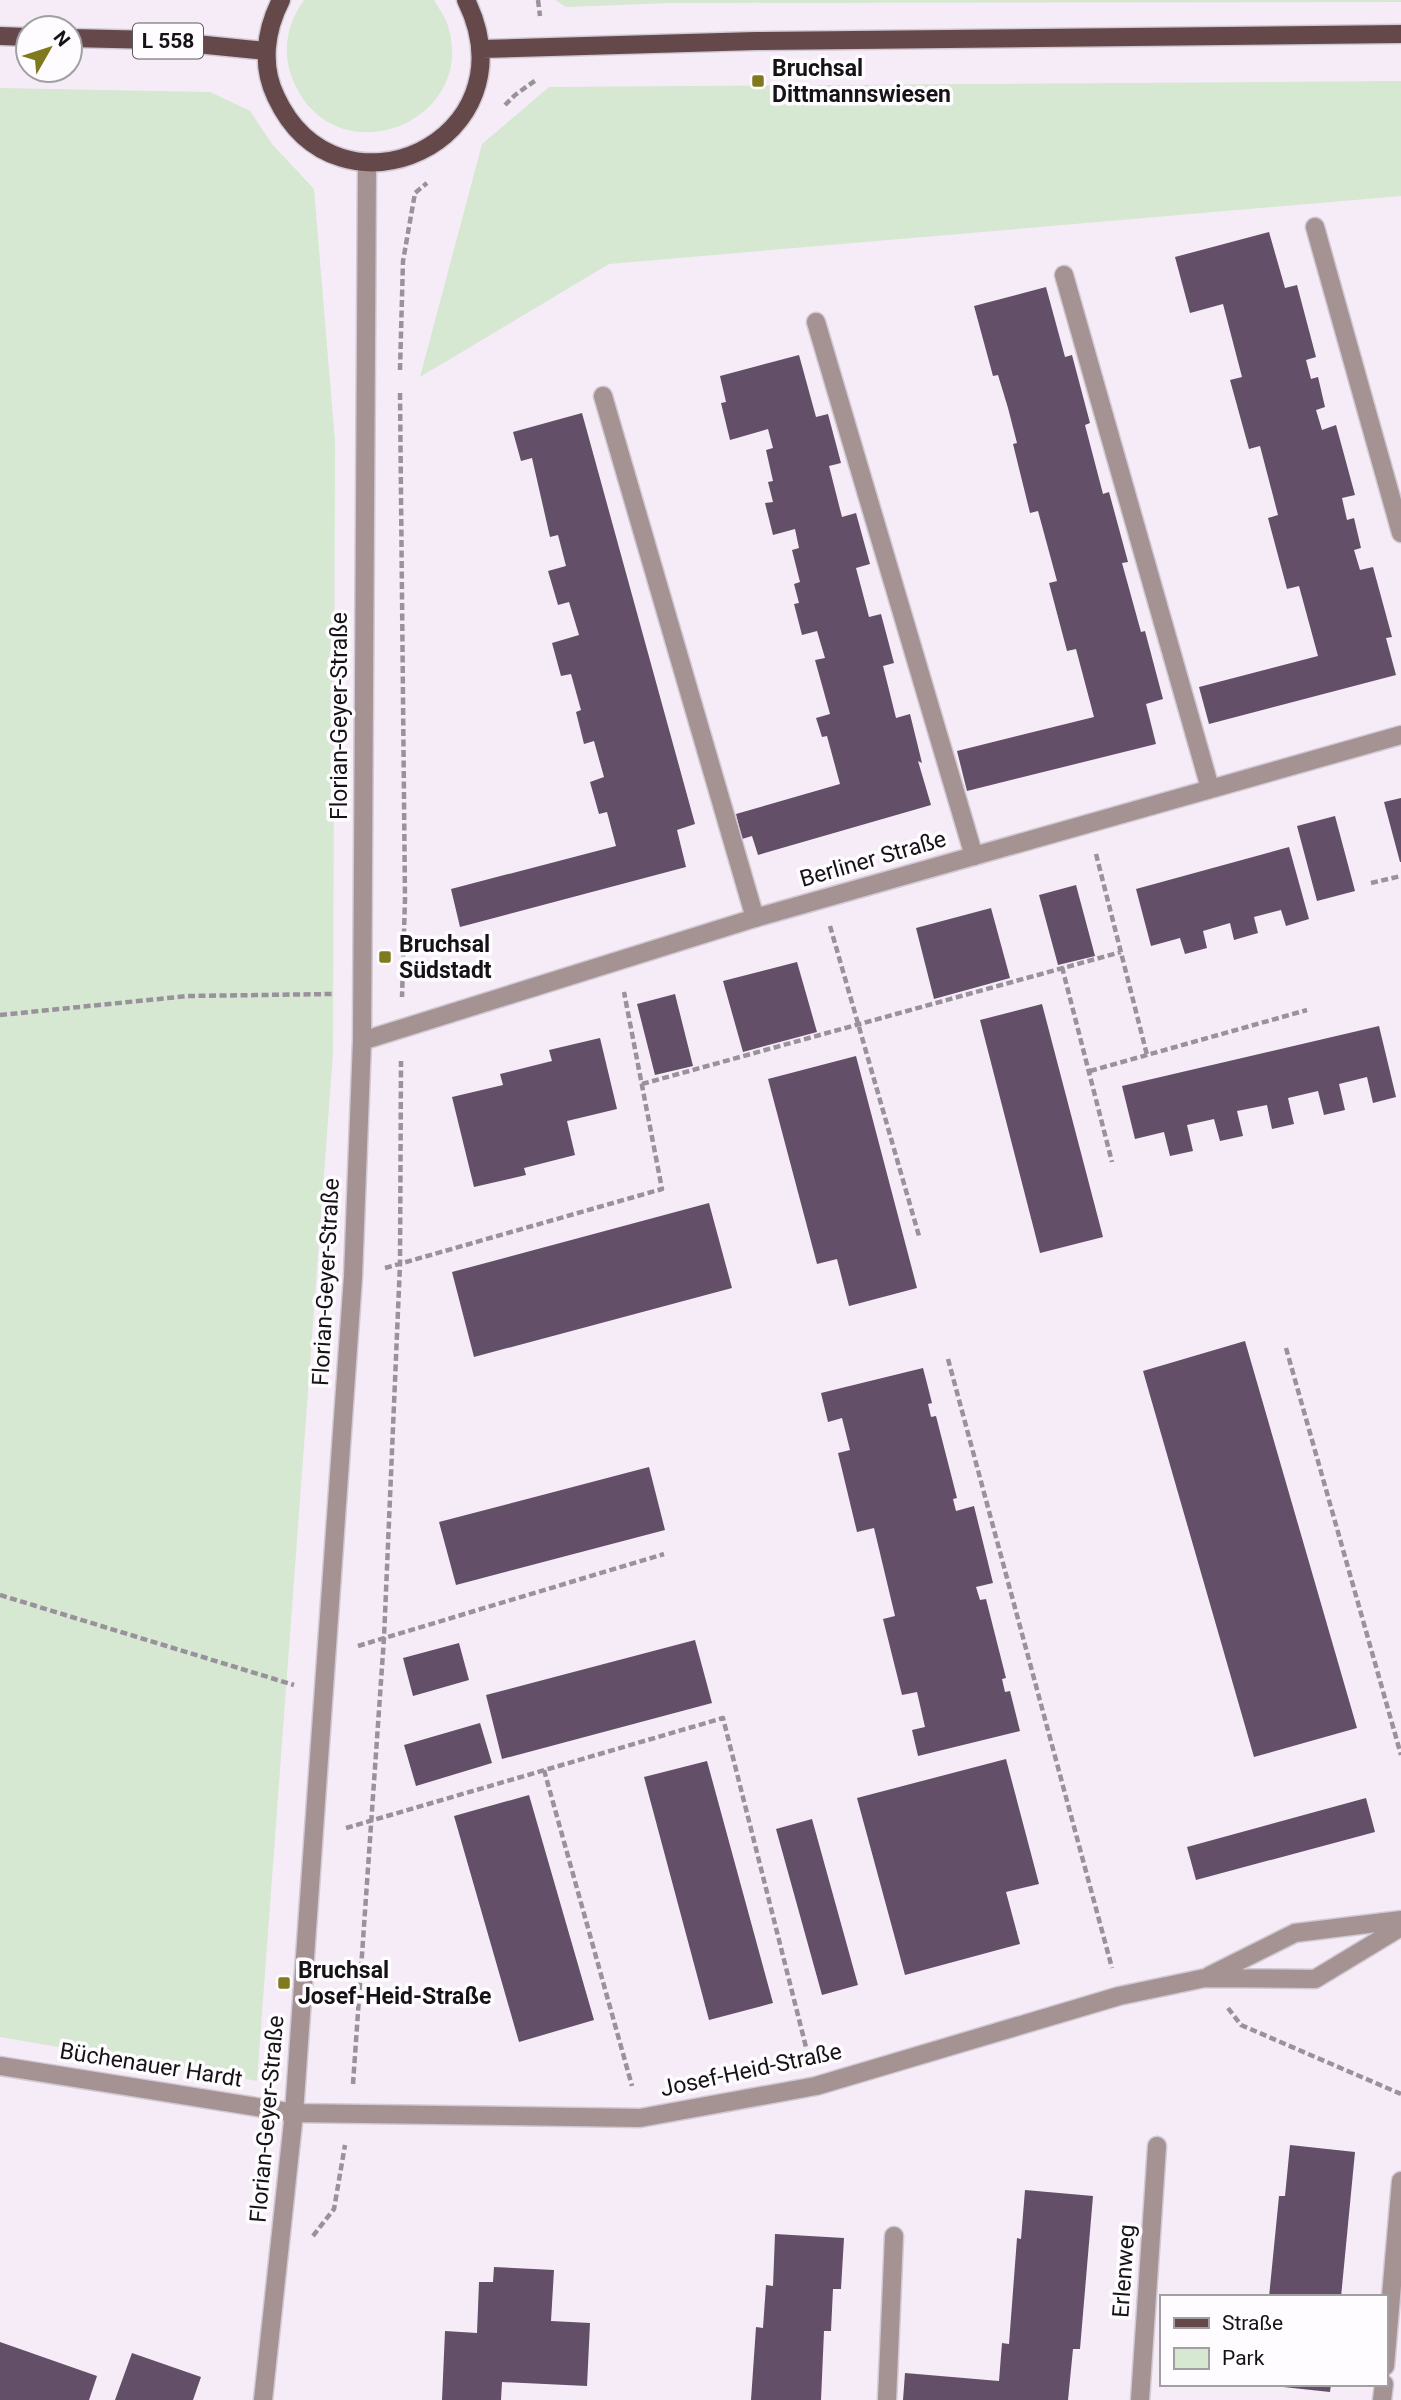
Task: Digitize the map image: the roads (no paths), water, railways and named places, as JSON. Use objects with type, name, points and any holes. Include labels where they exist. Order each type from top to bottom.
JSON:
[{"type":"main road","points":[[281,0],[270,25],[266,51],[270,84],[284,114],[306,138],[335,155],[367,163],[397,160],[425,150],[450,132],[468,108],[479,79],[482,50],[476,21],[466,0]]},
{"type":"main road","points":[[482,50],[756,41],[1401,34]]},
{"type":"main road","name":"L 558","points":[[84,38],[156,40],[266,51]]},
{"type":"street","name":"Florian-Geyer-Straße","points":[[263,2400],[294,2113],[353,1278],[362,1041],[367,163]]},
{"type":"street","points":[[1315,227],[1401,533]]},
{"type":"street","points":[[1064,275],[1210,788]]},
{"type":"street","points":[[816,323],[974,856]]},
{"type":"street","points":[[603,396],[755,918]]},
{"type":"street","name":"Berliner Straße","points":[[362,1041],[755,918],[1401,735]]},
{"type":"street","name":"Josef-Heid-Straße","points":[[1205,1978],[1295,1933],[1401,1920]]},
{"type":"street","name":"Josef-Heid-Straße","points":[[294,2113],[640,2118],[816,2086],[1119,1996],[1205,1978],[1315,1979],[1401,1927]]},
{"type":"street","name":"Büchenauer Hardt","points":[[0,2066],[294,2113]]},
{"type":"street","name":"Erlenweg","points":[[1140,2400],[1157,2146]]},
{"type":"street","points":[[1387,2343],[1401,2181]]},
{"type":"street","points":[[887,2400],[894,2236]]},
{"type":"place","name":"Bruchsal Dittmannswiesen","points":[[758,81]]},
{"type":"place","name":"Bruchsal Südstadt","points":[[385,957]]},
{"type":"place","name":"Bruchsal Josef-Heid-Straße","points":[[284,1983]]}]
